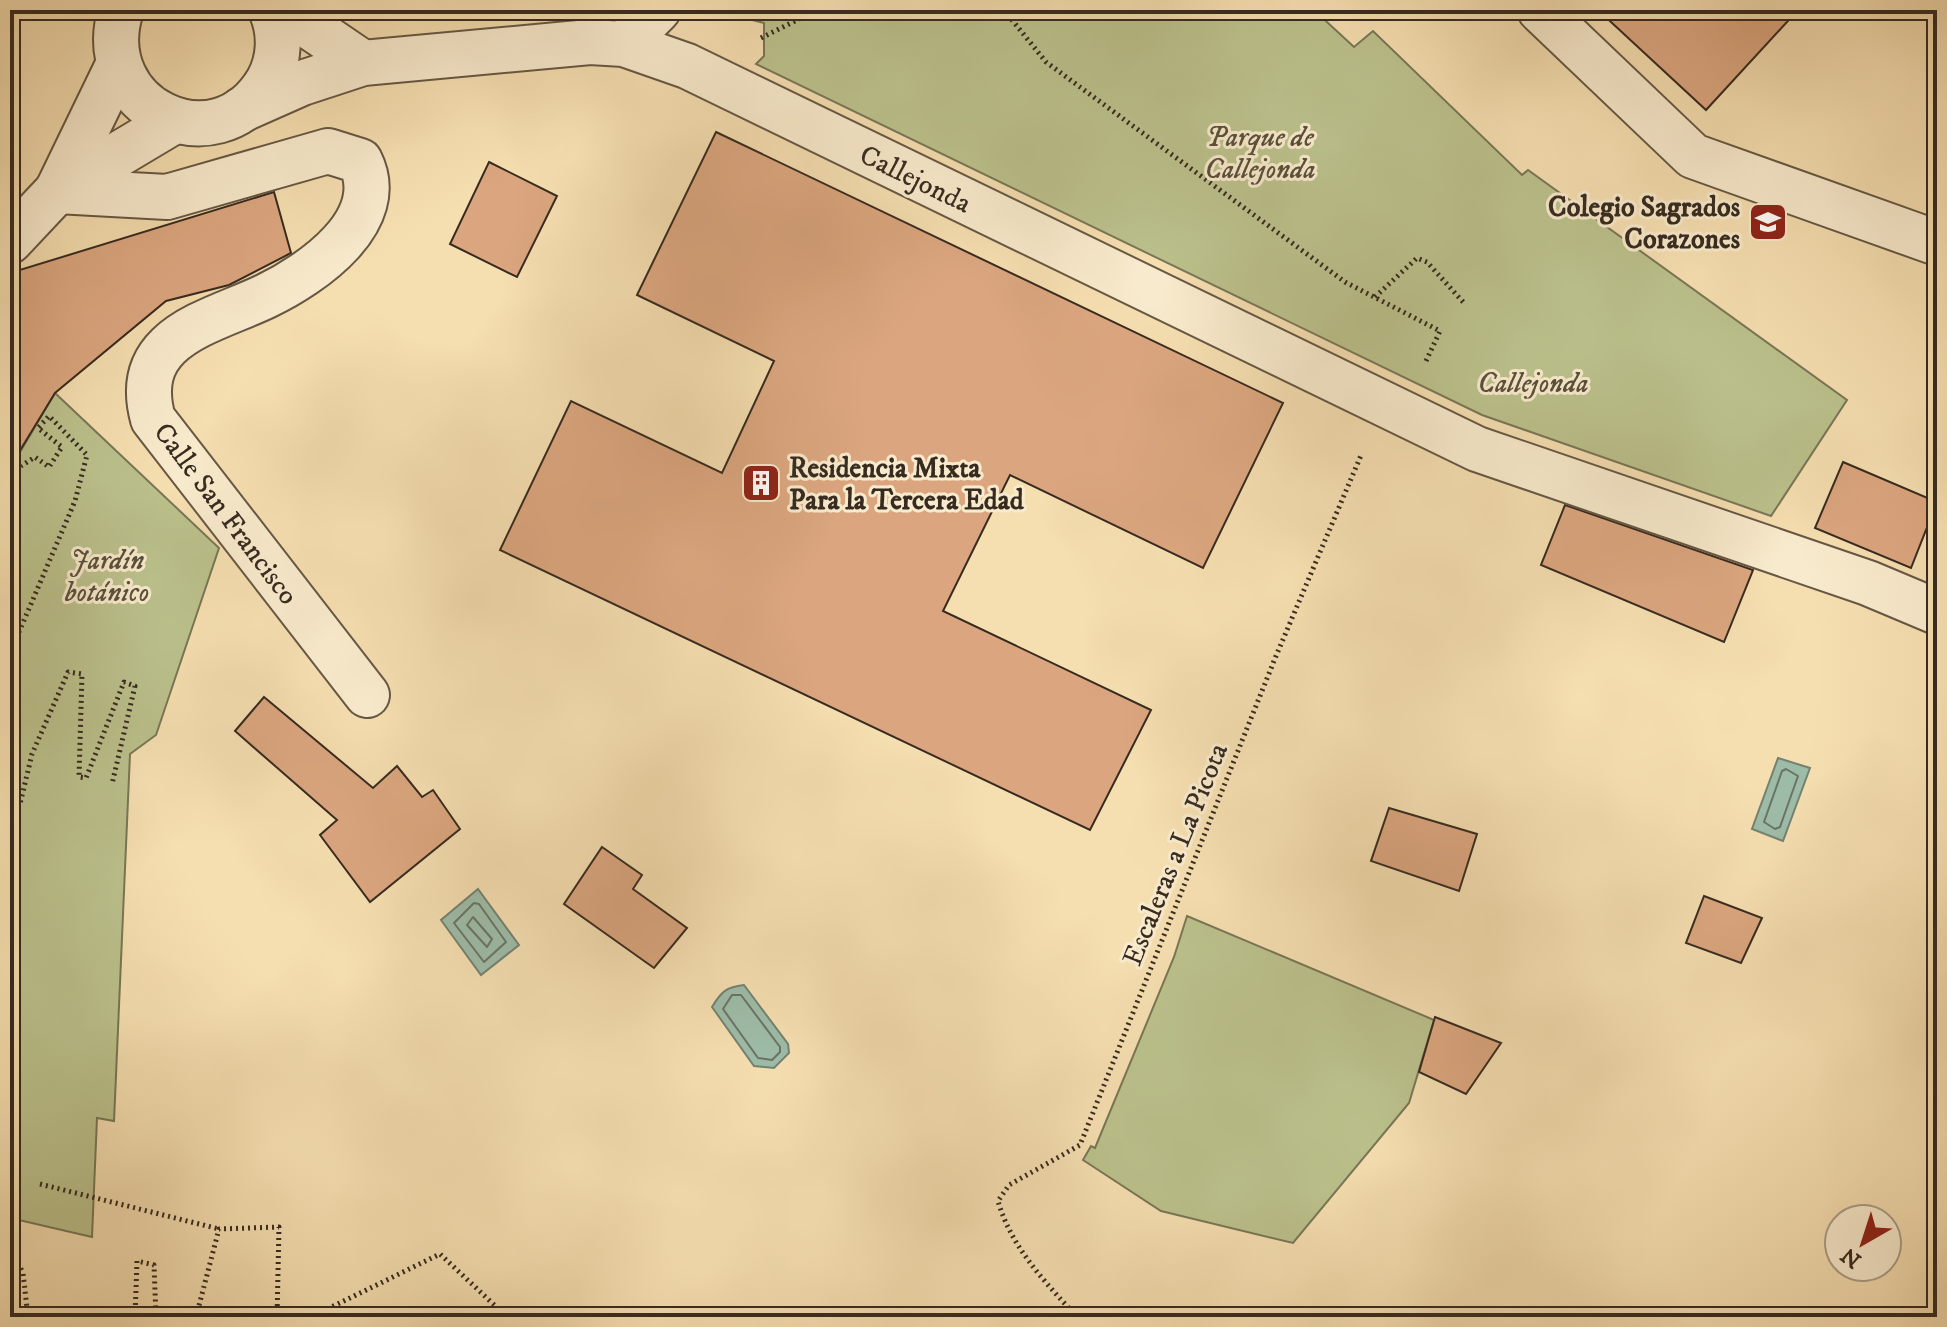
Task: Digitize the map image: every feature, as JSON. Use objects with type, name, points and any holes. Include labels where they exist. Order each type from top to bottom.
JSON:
[{"type":"street","points":[[241,110],[260,93],[273,71],[279,46],[271,10]]},
{"type":"street","points":[[285,10],[363,63]]},
{"type":"street","points":[[624,44],[658,10]]},
{"type":"street","points":[[1540,10],[1693,156],[1937,243]]},
{"type":"street","points":[[119,28],[131,90],[151,110],[176,120]]},
{"type":"street","points":[[57,191],[119,28]]},
{"type":"street","name":"Callejonda","points":[[176,120],[199,124],[221,120],[302,83],[363,63],[590,42],[624,44],[687,66],[1477,449],[1868,583],[1937,612]]},
{"type":"street","points":[[10,241],[57,191],[176,120]]},
{"type":"street","name":"Calle San Francisco","points":[[57,191],[167,197],[328,151],[360,161],[367,175],[368,192],[362,215],[341,242],[302,275],[266,296],[188,330],[161,353],[152,369],[147,388],[153,419],[367,695]]},
{"type":"path","points":[[753,44],[817,10]]},
{"type":"path","points":[[1004,10],[1046,62],[1345,282],[1440,331],[1403,414]]},
{"type":"path","points":[[1375,297],[1417,258],[1427,262],[1464,303]]},
{"type":"path","points":[[10,653],[75,501],[87,455],[49,416],[38,428],[62,447],[49,467],[35,457],[21,466],[10,481],[17,484]]},
{"type":"path","name":"Escaleras a La Picota","points":[[1077,1317],[1046,1283],[1005,1227],[998,1201],[1009,1185],[1080,1145],[1270,670],[1359,461]]},
{"type":"path","points":[[10,803],[20,804],[32,754],[68,672],[82,674],[79,777],[86,778],[124,682],[135,686],[112,784]]},
{"type":"path","points":[[40,1184],[219,1229],[279,1227],[277,1317]]},
{"type":"path","points":[[196,1317],[219,1229]]},
{"type":"path","points":[[10,1247],[23,1273],[28,1317]]},
{"type":"path","points":[[311,1317],[440,1254],[507,1317]]},
{"type":"path","points":[[135,1317],[137,1261],[154,1265],[156,1317]]},
{"type":"green space","name":"Parque de Callejonda","points":[[750,10],[1314,10],[1354,47],[1373,31],[1522,175],[1528,170],[1847,400],[1771,516],[1482,415],[756,64],[764,56],[764,23],[741,17]]},
{"type":"green space","name":"Jardín botánico","points":[[55,393],[219,548],[156,735],[130,754],[114,1121],[97,1118],[92,1237],[10,1218],[10,469]]},
{"type":"green space","points":[[1187,916],[1434,1020],[1409,1103],[1293,1243],[1161,1211],[1083,1160],[1091,1146],[1095,1148],[1174,957]]},
{"type":"water","points":[[1778,758],[1810,768],[1783,841],[1752,829]]},
{"type":"water","points":[[478,889],[519,945],[481,975],[441,920]]},
{"type":"water","points":[[744,985],[788,1044],[789,1053],[774,1068],[754,1066],[712,1007],[725,991]]},
{"type":"building","points":[[1598,10],[1798,10],[1706,110]]},
{"type":"building","name":"Residencia Mixta Para la Tercera Edad","points":[[716,132],[1283,403],[1203,568],[1010,475],[943,611],[1151,710],[1090,830],[500,550],[571,401],[722,473],[774,361],[637,295]]},
{"type":"building","points":[[489,162],[557,196],[517,277],[450,244]]},
{"type":"building","points":[[274,192],[291,253],[229,285],[166,301],[55,393],[10,467],[10,273]]},
{"type":"building","points":[[1843,462],[1937,502],[1911,568],[1815,528]]},
{"type":"building","points":[[1565,505],[1753,570],[1724,642],[1541,565]]},
{"type":"building","points":[[264,697],[373,788],[397,766],[422,797],[433,790],[460,829],[370,902],[320,835],[337,820],[235,731]]},
{"type":"building","points":[[1389,808],[1477,834],[1459,891],[1371,861]]},
{"type":"building","points":[[602,847],[642,875],[633,889],[687,928],[654,968],[564,904]]},
{"type":"building","points":[[1704,896],[1762,918],[1741,963],[1686,943]]},
{"type":"building","points":[[1435,1017],[1501,1043],[1466,1094],[1419,1072]]},
{"type":"place","name":"Colegio Sagrados Corazones","points":[[1768,222]]},
{"type":"place","name":"Residencia Mixta Para la Tercera Edad","points":[[761,483]]}]
